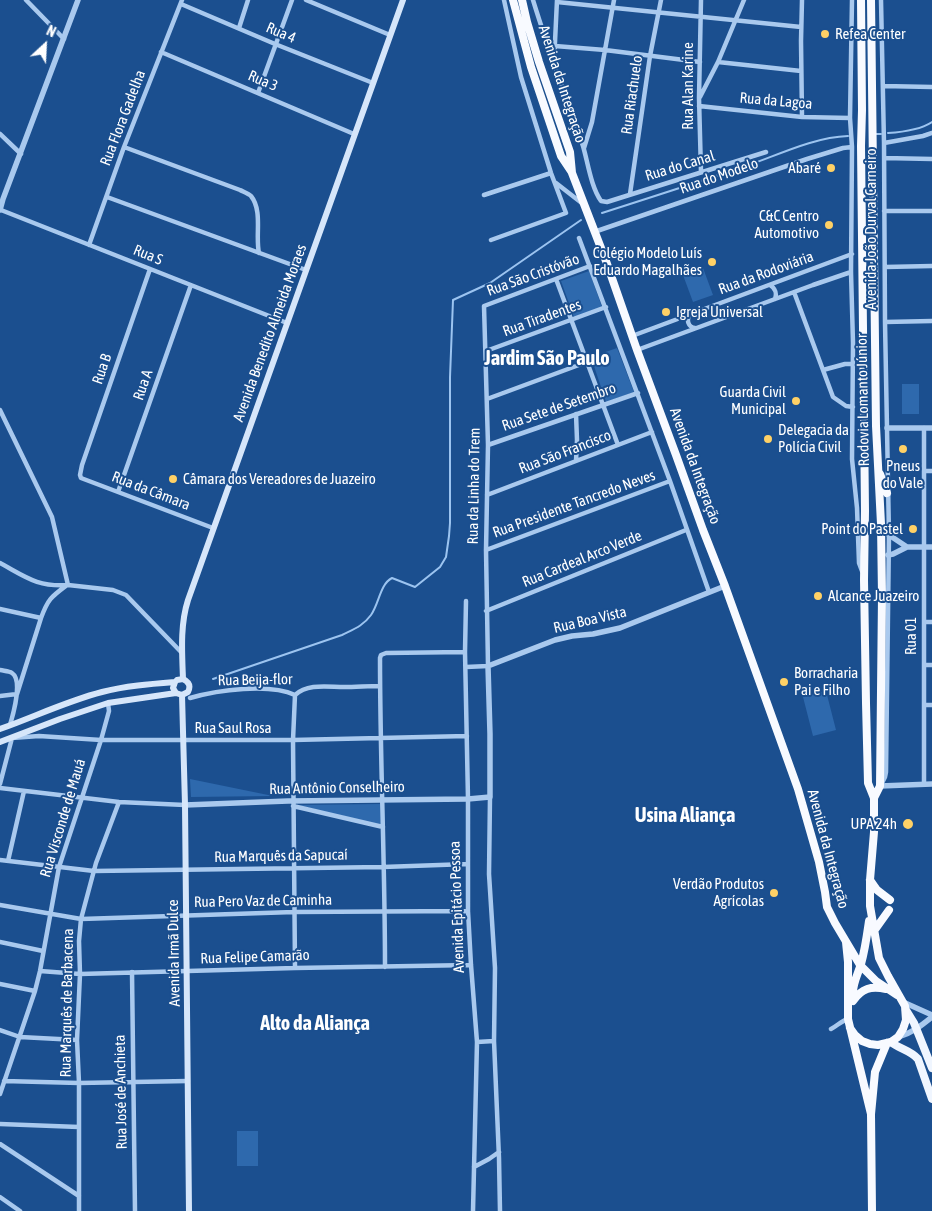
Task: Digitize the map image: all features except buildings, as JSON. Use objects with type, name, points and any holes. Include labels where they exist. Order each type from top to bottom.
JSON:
[{"type":"highway","points":[[513,0],[530,68],[561,156],[572,173]]},
{"type":"highway","name":"Avenida da Integração","points":[[522,0],[539,62],[570,152],[572,173],[653,389],[798,789],[819,862],[827,907],[860,965],[887,989]]},
{"type":"highway","name":"Rodovia Lomanto Júnior","points":[[861,0],[864,580],[868,783],[874,798],[870,910]]},
{"type":"highway","name":"Rodovia Lomanto Júnior","points":[[871,0],[877,467],[882,596],[880,786],[874,798]]},
{"type":"highway","points":[[877,467],[887,493]]},
{"type":"highway","points":[[870,880],[877,890],[890,900]]},
{"type":"highway","points":[[870,910],[879,958],[903,1004],[906,1020],[903,1029],[892,1041],[875,1072],[871,1114],[872,1211]]},
{"type":"highway","points":[[854,999],[853,986],[867,935],[870,910]]},
{"type":"highway","points":[[874,931],[890,910]]},
{"type":"highway","points":[[845,938],[848,962],[848,1018],[871,1114]]},
{"type":"highway","points":[[849,1009],[860,992],[868,988],[878,987],[895,993],[903,1004]]},
{"type":"highway","points":[[850,1028],[862,1041],[870,1044],[878,1045],[892,1041]]},
{"type":"main road","name":"Avenida Benedito Almeida Moraes","points":[[183,679],[182,634],[184,610],[403,0]]},
{"type":"main road","points":[[0,729],[74,700],[102,692],[124,687],[174,682],[183,679],[186,680],[189,686],[188,692],[179,694],[108,703],[60,718],[12,738]]},
{"type":"main road","points":[[174,682],[173,688],[179,694]]},
{"type":"main road","name":"Avenida Irmã Dulce","points":[[179,694],[185,805],[189,1211]]},
{"type":"main road","name":"Rua Saul Rosa","points":[[0,742],[12,738]]},
{"type":"main road","points":[[903,1004],[917,1029],[932,1068]]},
{"type":"main road","points":[[892,1041],[896,1046],[914,1054],[918,1059],[932,1099]]},
{"type":"street","points":[[26,0],[64,39]]},
{"type":"street","points":[[0,210],[2,198],[21,154],[78,0]]},
{"type":"street","points":[[239,28],[248,0]]},
{"type":"street","points":[[258,93],[292,0]]},
{"type":"street","points":[[306,0],[390,35]]},
{"type":"street","points":[[490,240],[566,213],[551,173],[521,77],[504,0]]},
{"type":"street","points":[[533,0],[547,46],[584,149]]},
{"type":"street","points":[[584,149],[592,122],[614,0]]},
{"type":"street","name":"Rua Riachuelo","points":[[630,194],[650,56],[662,0]]},
{"type":"street","name":"Rua Alan Karine","points":[[701,0],[699,98],[701,172]]},
{"type":"street","points":[[699,98],[718,62],[744,0]]},
{"type":"street","points":[[802,0],[802,117]]},
{"type":"street","points":[[852,0],[850,118],[852,147],[852,460],[857,508],[859,563],[864,580]]},
{"type":"street","name":"Avenida João Durval Carneiro","points":[[880,786],[886,772],[889,535],[881,0]]},
{"type":"street","points":[[554,64],[557,1],[801,26]]},
{"type":"street","name":"Rua 4","points":[[182,2],[275,44],[373,83]]},
{"type":"street","name":"Rua Flora Gadelha","points":[[89,245],[124,147],[182,2]]},
{"type":"street","points":[[547,46],[604,50],[700,62]]},
{"type":"street","name":"Rua 3","points":[[161,52],[354,134]]},
{"type":"street","points":[[718,62],[801,71]]},
{"type":"street","points":[[883,86],[932,87]]},
{"type":"street","name":"Rua da Lagoa","points":[[700,106],[802,117],[850,118]]},
{"type":"street","points":[[884,143],[923,136],[932,132]]},
{"type":"street","points":[[0,134],[21,154]]},
{"type":"street","points":[[124,147],[240,190],[251,196],[258,222],[257,240],[259,253]]},
{"type":"street","name":"Rua do Modelo","points":[[594,232],[807,159],[852,147]]},
{"type":"street","name":"Rua do Canal","points":[[584,149],[595,188],[601,201],[607,202],[766,152]]},
{"type":"street","points":[[884,158],[932,158]]},
{"type":"street","points":[[484,195],[551,173]]},
{"type":"street","points":[[554,182],[585,206]]},
{"type":"street","points":[[106,197],[306,270]]},
{"type":"street","name":"Rua S","points":[[0,210],[287,324]]},
{"type":"street","points":[[884,211],[932,211]]},
{"type":"street","points":[[579,238],[638,393],[709,592]]},
{"type":"street","name":"Rua da Rodoviária","points":[[632,336],[852,254]]},
{"type":"street","name":"Rua São Cristóvão","points":[[484,306],[590,266]]},
{"type":"street","points":[[885,266],[932,266]]},
{"type":"street","name":"Rua B","points":[[81,478],[82,465],[150,269]]},
{"type":"street","name":"Rua da Rodoviária","points":[[637,350],[851,272]]},
{"type":"street","points":[[556,279],[618,445]]},
{"type":"street","points":[[770,285],[776,290],[775,300]]},
{"type":"street","name":"Rua A","points":[[118,492],[191,286]]},
{"type":"street","points":[[794,292],[833,397],[846,406],[852,407]]},
{"type":"street","name":"Rua da Linha do Trem","points":[[484,306],[488,445],[486,550],[488,666]]},
{"type":"street","name":"Rua Tiradentes","points":[[486,351],[606,308]]},
{"type":"street","points":[[690,314],[688,318],[689,324],[697,328]]},
{"type":"street","points":[[885,322],[932,321]]},
{"type":"street","points":[[487,399],[587,362]]},
{"type":"street","points":[[823,370],[853,364]]},
{"type":"street","name":"Rua Sete de Setembro","points":[[488,445],[638,393]]},
{"type":"street","points":[[0,410],[52,517],[68,585]]},
{"type":"street","points":[[576,414],[576,461]]},
{"type":"street","points":[[887,428],[932,428]]},
{"type":"street","name":"Rua 01","points":[[924,428],[924,784]]},
{"type":"street","name":"Rua São Francisco","points":[[487,495],[652,432]]},
{"type":"street","points":[[924,471],[932,471]]},
{"type":"street","name":"Rua da Câmara","points":[[81,478],[213,528]]},
{"type":"street","name":"Rua Presidente Tancredo Neves","points":[[486,550],[670,482]]},
{"type":"street","name":"Rua Cardeal Arco Verde","points":[[486,611],[686,530]]},
{"type":"street","points":[[889,535],[907,546]]},
{"type":"street","points":[[888,555],[907,546],[932,547]]},
{"type":"street","points":[[0,562],[36,583],[113,590],[126,595],[182,652]]},
{"type":"street","points":[[10,725],[41,618],[53,596],[68,585]]},
{"type":"street","name":"Rua Boa Vista","points":[[488,666],[555,640],[620,628],[725,586]]},
{"type":"street","name":"Avenida Epitácio Pessoa","points":[[466,601],[468,912],[478,1042],[473,1211]]},
{"type":"street","points":[[0,609],[41,618]]},
{"type":"street","points":[[924,622],[932,622]]},
{"type":"street","points":[[385,967],[380,658],[386,653],[465,652]]},
{"type":"street","points":[[924,665],[932,664]]},
{"type":"street","points":[[466,667],[488,666],[490,734],[489,874],[495,968],[494,1042],[500,1211]]},
{"type":"street","points":[[0,670],[14,674],[18,694]]},
{"type":"street","name":"Rua Beija-flor","points":[[190,698],[215,692],[252,689],[278,689],[295,695],[300,691],[320,686],[380,686]]},
{"type":"street","points":[[0,696],[18,694]]},
{"type":"street","points":[[295,695],[293,740],[295,968]]},
{"type":"street","name":"Rua Visconde de Mauá","points":[[0,1094],[35,991],[59,867],[101,740],[109,712],[108,703]]},
{"type":"street","points":[[924,705],[932,705]]},
{"type":"street","name":"Rua Saul Rosa","points":[[12,738],[39,736],[101,740],[183,741],[467,736]]},
{"type":"street","points":[[0,784],[12,738]]},
{"type":"street","points":[[880,786],[932,784]]},
{"type":"street","points":[[0,788],[119,802],[185,805]]},
{"type":"street","points":[[8,861],[24,791]]},
{"type":"street","name":"Rua Antônio Conselheiro","points":[[185,805],[293,804],[490,797]]},
{"type":"street","name":"Rua Marquês de Barbacena","points":[[79,1211],[77,1040],[81,919],[94,871],[119,802]]},
{"type":"street","name":"Rua Antônio Conselheiro","points":[[293,804],[383,826]]},
{"type":"street","name":"Rua Marquês da Sapucaí","points":[[0,860],[94,871],[468,864]]},
{"type":"street","name":"Rua Pero Vaz de Caminha","points":[[0,904],[81,919],[294,912],[468,912]]},
{"type":"street","points":[[0,942],[43,951]]},
{"type":"street","name":"Rua Felipe Camarão","points":[[40,971],[80,974],[471,965]]},
{"type":"street","name":"Rua José de Anchieta","points":[[132,972],[135,1211]]},
{"type":"street","points":[[0,984],[35,991]]},
{"type":"street","points":[[892,1041],[917,1029],[932,1016],[903,1004]]},
{"type":"street","points":[[831,1029],[848,1018]]},
{"type":"street","points":[[0,1030],[20,1037],[77,1040]]},
{"type":"street","points":[[478,1042],[494,1042]]},
{"type":"street","points":[[0,1075],[5,1079],[79,1083],[188,1081]]},
{"type":"street","points":[[0,1124],[79,1127]]},
{"type":"street","points":[[0,1144],[79,1196]]},
{"type":"street","points":[[474,1167],[499,1152]]},
{"type":"street","points":[[0,1197],[20,1211]]},
{"type":"shaded area","points":[[703,268],[713,295],[693,302],[683,275]]},
{"type":"shaded area","points":[[589,271],[602,307],[574,317],[561,281]]},
{"type":"shaded area","points":[[617,348],[634,392],[606,402],[591,357]]},
{"type":"shaded area","points":[[902,384],[919,384],[919,414],[902,414]]},
{"type":"shaded area","points":[[826,691],[836,730],[813,736],[803,697]]},
{"type":"shaded area","points":[[190,779],[273,796],[191,797]]},
{"type":"shaded area","points":[[380,804],[381,825],[297,805]]},
{"type":"shaded area","points":[[237,1131],[258,1131],[258,1166],[237,1166]]},
{"type":"waterway","points":[[888,133],[917,129],[932,122]]},
{"type":"waterway","points":[[875,134],[881,134]]},
{"type":"waterway","points":[[602,213],[752,164],[811,142],[848,136]]},
{"type":"waterway","points":[[213,679],[342,635],[368,619],[382,589],[392,578],[415,587],[440,567],[446,557],[450,523],[450,377],[453,300],[490,283],[581,220]]},
{"type":"place","name":"Refea Center","points":[[825,34]]},
{"type":"place","name":"Abaré","points":[[831,168]]},
{"type":"place","name":"C&C Centro Automotivo","points":[[829,225]]},
{"type":"place","name":"Colégio Modelo Luís Eduardo Magalhães","points":[[712,262]]},
{"type":"place","name":"Igreja Universal","points":[[666,312]]},
{"type":"place","name":"Guarda Civil Municipal","points":[[796,401]]},
{"type":"place","name":"Delegacia da Polícia Civil","points":[[768,439]]},
{"type":"place","name":"Pneus do Vale","points":[[903,449]]},
{"type":"place","name":"Câmara dos Vereadores de Juazeiro","points":[[173,479]]},
{"type":"place","name":"Point do Pastel","points":[[913,529]]},
{"type":"place","name":"Alcance Juazeiro","points":[[818,596]]},
{"type":"place","name":"Borracharia Pai e Filho","points":[[784,682]]},
{"type":"place","name":"UPA 24h","points":[[908,824]]},
{"type":"place","name":"Verdão Produtos Agrícolas","points":[[774,893]]},
{"type":"district","name":"Jardim São Paulo","points":[[547,359]]},
{"type":"district","name":"Usina Aliança","points":[[685,816]]},
{"type":"district","name":"Alto da Aliança","points":[[315,1024]]}]
